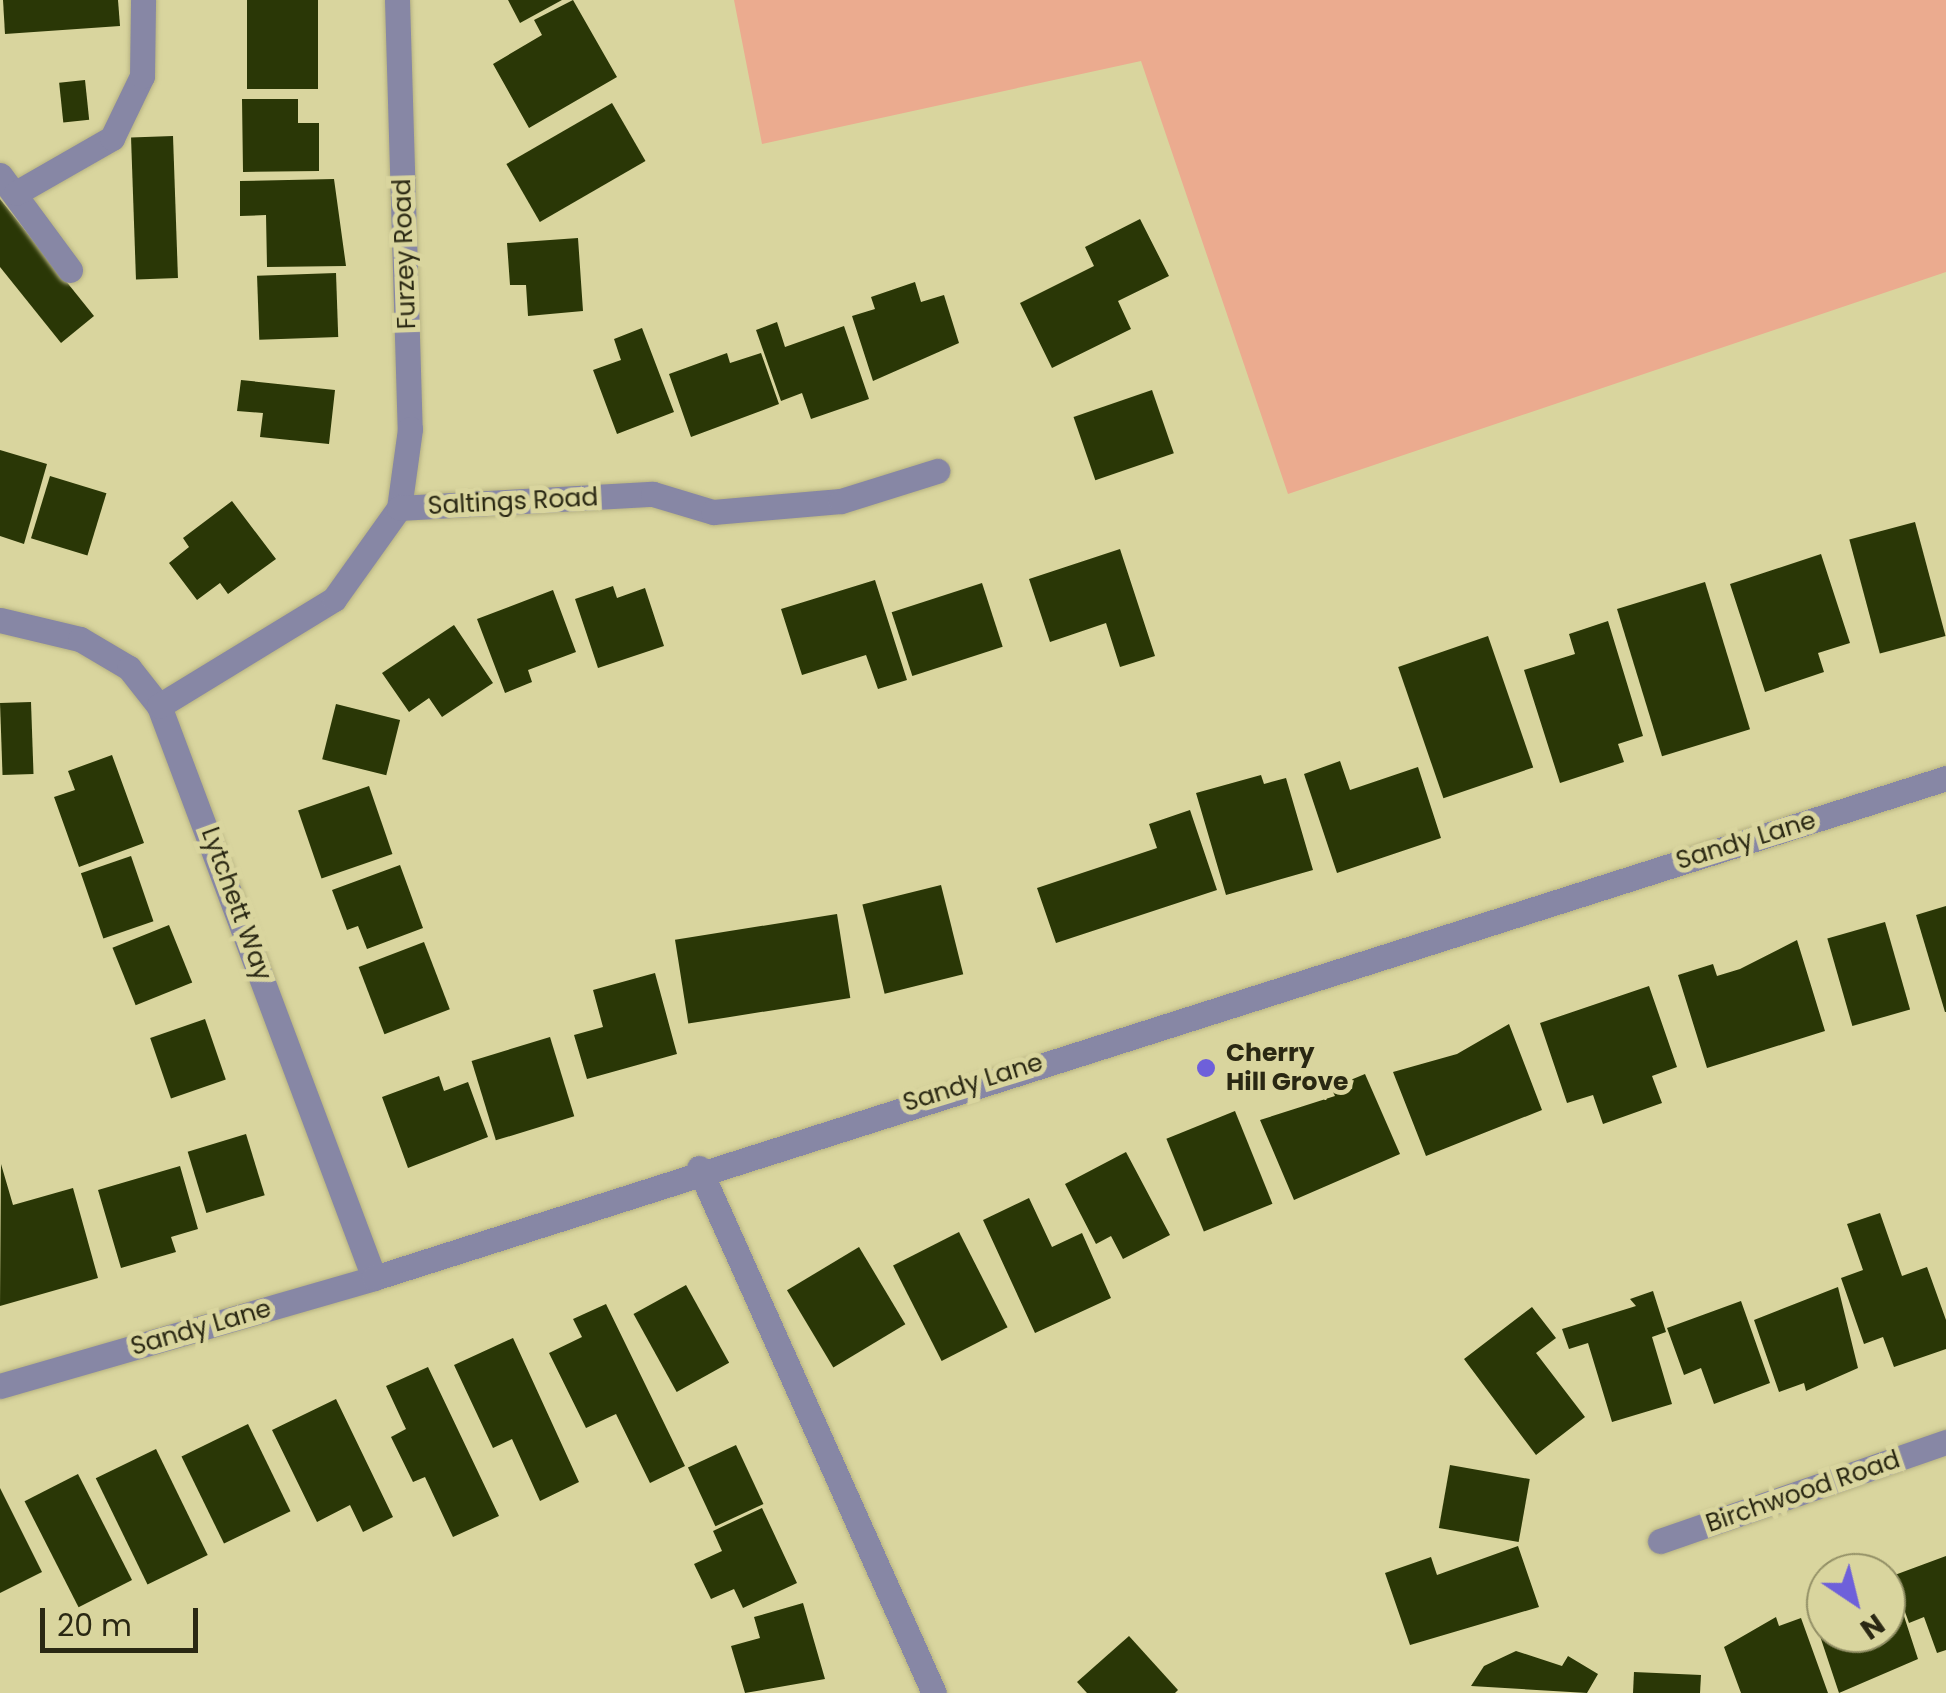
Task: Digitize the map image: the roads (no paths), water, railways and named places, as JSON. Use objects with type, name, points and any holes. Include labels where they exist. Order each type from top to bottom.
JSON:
[{"type":"street","points":[[70,270],[8,185],[112,138],[142,76],[143,0]]},
{"type":"street","name":"Furzey Road","points":[[397,0],[410,428],[399,508]]},
{"type":"street","name":"Saltings Road","points":[[159,706],[334,598],[399,508],[653,494],[713,512],[841,502],[937,471]]},
{"type":"street","name":"Lytchett Way","points":[[0,620],[80,639],[129,668],[159,706],[374,1278]]},
{"type":"street","name":"Sandy Lane","points":[[0,1386],[374,1278],[699,1168],[1946,778]]},
{"type":"street","points":[[699,1168],[934,1693]]},
{"type":"street","name":"Birchwood Road","points":[[1660,1541],[1946,1442]]},
{"type":"place","name":"Cherry Hill Grove","points":[[1206,1068]]}]
